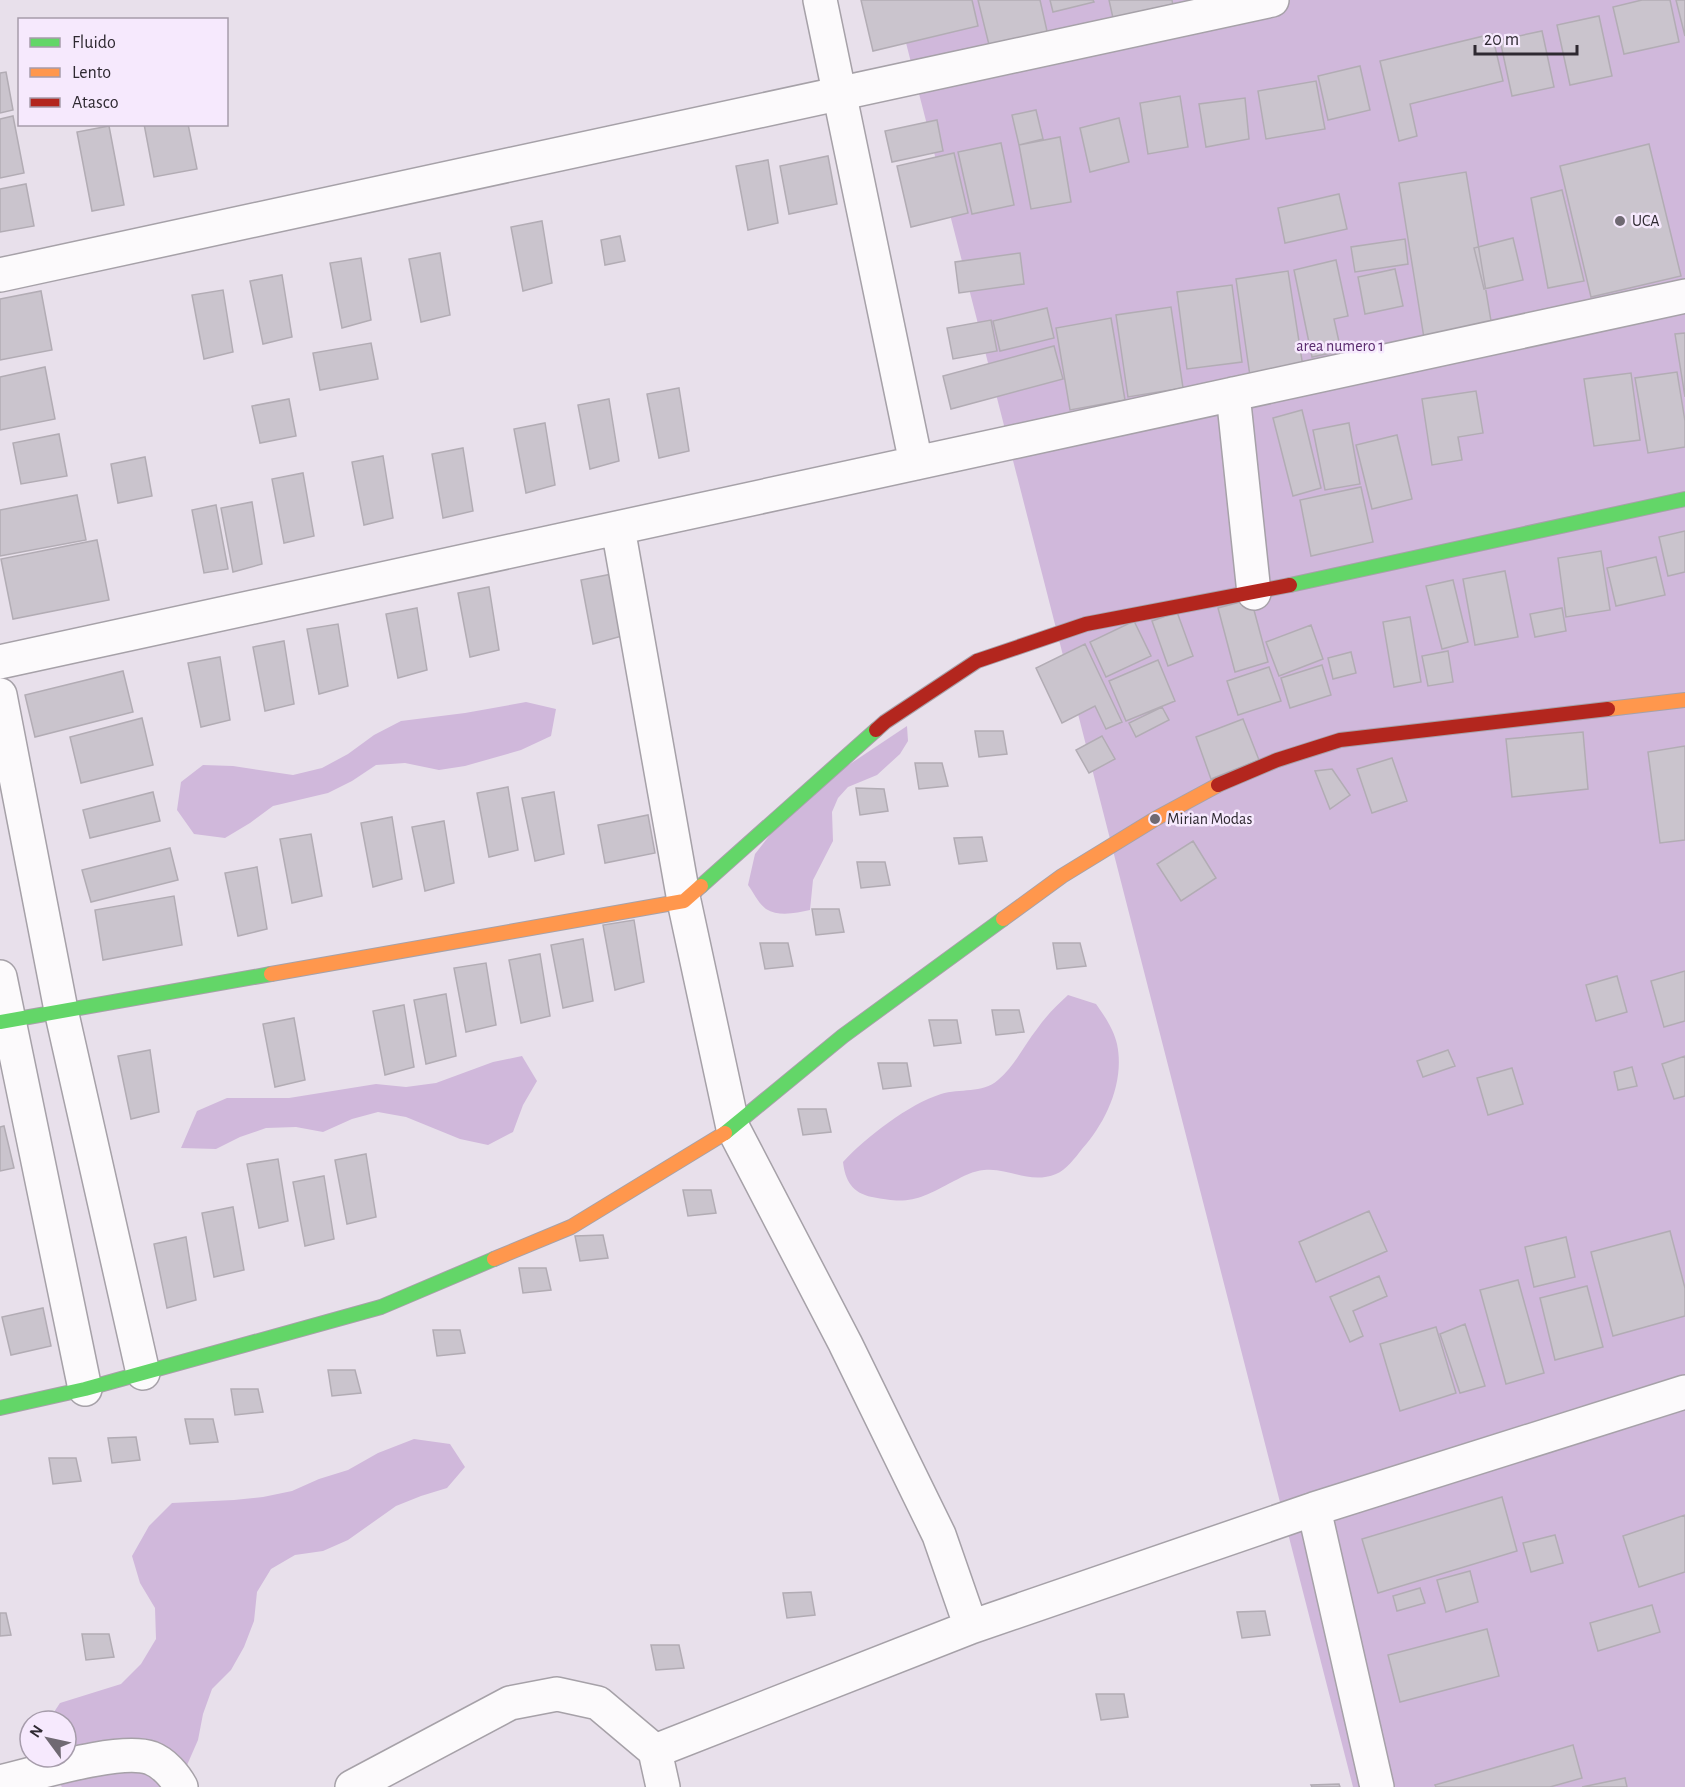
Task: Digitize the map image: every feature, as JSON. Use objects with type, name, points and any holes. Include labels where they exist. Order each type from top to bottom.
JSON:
[{"type":"street","points":[[820,0],[916,463]]},
{"type":"street","points":[[0,275],[1272,0]]},
{"type":"street","points":[[0,662],[1685,296]]},
{"type":"street","points":[[1233,394],[1254,593]]},
{"type":"street","points":[[4,1021],[684,901],[885,722],[977,661],[1086,624],[1254,593],[1685,499]]},
{"type":"street","points":[[618,528],[684,901],[733,1128],[845,1343],[939,1535],[971,1627]]},
{"type":"street","points":[[0,695],[61,1010],[143,1374]]},
{"type":"street","points":[[0,1408],[143,1374],[392,1303],[571,1227],[733,1128],[843,1036],[1062,876],[1155,819],[1214,788],[1277,760],[1340,740],[1685,700]]},
{"type":"street","points":[[0,977],[4,1021],[85,1389]]},
{"type":"street","points":[[655,1751],[971,1627],[1314,1509],[1685,1392]]},
{"type":"street","points":[[1314,1509],[1377,1787]]},
{"type":"street","points":[[352,1787],[510,1703],[557,1694],[598,1703],[655,1751],[663,1787]]},
{"type":"street","points":[[0,1782],[116,1755],[152,1758],[174,1774],[181,1787]]},
{"type":"green space","name":"area numero 1","points":[[895,0],[1685,0],[1685,1787],[1353,1787]]},
{"type":"green space","points":[[526,702],[556,709],[551,736],[521,750],[465,766],[439,770],[405,763],[376,765],[328,793],[273,806],[225,838],[194,834],[177,810],[181,782],[203,765],[233,766],[293,775],[322,768],[401,721]]},
{"type":"green space","points":[[907,726],[908,741],[900,754],[877,775],[848,787],[838,798],[832,812],[833,841],[813,880],[810,910],[782,914],[766,909],[748,885],[755,854],[799,798]]},
{"type":"green space","points":[[1068,995],[1096,1004],[1114,1033],[1119,1058],[1116,1087],[1106,1114],[1091,1138],[1067,1167],[1056,1174],[1037,1178],[1002,1171],[980,1171],[923,1196],[906,1200],[865,1195],[851,1185],[843,1162],[864,1142],[915,1105],[941,1094],[985,1087],[998,1080],[1044,1020]]},
{"type":"green space","points":[[522,1056],[537,1081],[523,1105],[513,1132],[488,1145],[460,1139],[406,1117],[378,1112],[352,1119],[323,1132],[296,1127],[266,1128],[216,1149],[181,1148],[197,1111],[227,1098],[289,1098],[376,1084],[406,1087],[436,1083],[493,1062]]},
{"type":"green space","points":[[414,1439],[450,1444],[465,1467],[447,1488],[396,1506],[348,1540],[323,1551],[295,1555],[271,1569],[257,1592],[254,1621],[244,1647],[231,1670],[212,1689],[203,1714],[198,1740],[184,1772],[166,1787],[62,1787],[47,1769],[78,1769],[78,1709],[56,1709],[60,1703],[121,1684],[141,1664],[156,1639],[155,1608],[140,1583],[132,1556],[149,1526],[172,1503],[234,1500],[292,1491],[348,1470],[378,1453]]},
{"type":"building","points":[[861,0],[972,0],[978,26],[873,51]]},
{"type":"building","points":[[978,0],[1040,0],[1049,40],[991,53]]},
{"type":"building","points":[[1050,0],[1093,0],[1094,2],[1053,12]]},
{"type":"building","points":[[1109,0],[1172,0],[1173,6],[1113,18]]},
{"type":"building","points":[[1642,0],[1670,0],[1679,42],[1624,54],[1613,7]]},
{"type":"building","points":[[1676,0],[1685,0],[1685,36]]},
{"type":"building","points":[[1599,16],[1612,76],[1570,85],[1557,25]]},
{"type":"building","points":[[1542,31],[1554,87],[1512,96],[1500,40]]},
{"type":"building","points":[[1492,34],[1503,81],[1410,104],[1417,136],[1399,141],[1380,61]]},
{"type":"building","points":[[1360,66],[1370,110],[1328,120],[1318,76]]},
{"type":"building","points":[[6,72],[13,110],[0,113],[0,73]]},
{"type":"building","points":[[1316,81],[1325,129],[1266,139],[1258,91]]},
{"type":"building","points":[[1180,96],[1188,147],[1148,154],[1140,103]]},
{"type":"building","points":[[1245,98],[1249,139],[1206,147],[1199,104]]},
{"type":"building","points":[[1036,110],[1043,139],[1019,145],[1012,115]]},
{"type":"building","points":[[13,116],[24,173],[0,178],[0,119]]},
{"type":"building","points":[[1119,118],[1129,162],[1090,172],[1080,128]]},
{"type":"building","points":[[937,120],[943,151],[892,162],[885,131]]},
{"type":"building","points":[[109,126],[124,205],[92,211],[77,132]]},
{"type":"building","points":[[144,126],[188,126],[197,169],[154,177]]},
{"type":"building","points":[[1060,137],[1071,202],[1031,209],[1019,145]]},
{"type":"building","points":[[1001,143],[1014,205],[972,214],[958,152]]},
{"type":"building","name":"UCA","points":[[1649,144],[1681,276],[1591,297],[1560,166]]},
{"type":"building","points":[[954,153],[968,213],[911,227],[897,166]]},
{"type":"building","points":[[828,156],[837,204],[789,214],[780,166]]},
{"type":"building","points":[[768,160],[778,223],[748,230],[736,166]]},
{"type":"building","points":[[1466,172],[1492,327],[1424,338],[1399,183]]},
{"type":"building","points":[[26,184],[34,226],[0,232],[0,189]]},
{"type":"building","points":[[1562,190],[1584,281],[1548,288],[1531,198]]},
{"type":"building","points":[[1339,194],[1347,229],[1285,243],[1278,208]]},
{"type":"building","points":[[542,221],[552,283],[523,291],[511,227]]},
{"type":"building","points":[[620,236],[625,261],[605,265],[601,240]]},
{"type":"building","points":[[1513,238],[1523,280],[1484,289],[1474,248]]},
{"type":"building","points":[[1405,239],[1408,264],[1355,272],[1351,247]]},
{"type":"building","points":[[440,253],[450,315],[421,322],[409,259]]},
{"type":"building","points":[[1020,253],[1024,284],[959,293],[955,262]]},
{"type":"building","points":[[361,258],[371,320],[342,328],[330,263]]},
{"type":"building","points":[[1336,260],[1348,316],[1334,319],[1341,351],[1312,357],[1294,270]]},
{"type":"building","points":[[1395,269],[1403,306],[1365,314],[1358,277]]},
{"type":"building","points":[[1288,271],[1303,367],[1250,376],[1236,279]]},
{"type":"building","points":[[282,275],[292,337],[263,344],[250,281]]},
{"type":"building","points":[[1232,285],[1242,362],[1187,369],[1177,292]]},
{"type":"building","points":[[223,290],[233,352],[204,359],[192,295]]},
{"type":"building","points":[[41,291],[52,350],[0,360],[0,299]]},
{"type":"building","points":[[1171,307],[1183,388],[1128,397],[1116,315]]},
{"type":"building","points":[[1047,308],[1054,338],[1000,351],[993,321]]},
{"type":"building","points":[[1111,318],[1125,400],[1070,410],[1056,328]]},
{"type":"building","points":[[991,320],[997,351],[953,359],[947,328]]},
{"type":"building","points":[[1685,333],[1685,397],[1675,334]]},
{"type":"building","points":[[371,343],[378,379],[320,390],[313,353]]},
{"type":"building","points":[[1054,346],[1063,379],[951,409],[943,376]]},
{"type":"building","points":[[45,367],[55,419],[0,430],[0,377]]},
{"type":"building","points":[[1677,372],[1685,421],[1685,447],[1648,453],[1635,378]]},
{"type":"building","points":[[1631,373],[1640,440],[1594,446],[1584,379]]},
{"type":"building","points":[[679,388],[689,451],[659,458],[647,394]]},
{"type":"building","points":[[1476,391],[1483,433],[1458,437],[1462,460],[1432,465],[1422,399]]},
{"type":"building","points":[[289,399],[296,436],[260,443],[252,406]]},
{"type":"building","points":[[609,399],[619,461],[590,469],[578,405]]},
{"type":"building","points":[[1302,410],[1321,488],[1293,496],[1273,418]]},
{"type":"building","points":[[545,423],[555,485],[526,493],[514,429]]},
{"type":"building","points":[[1349,423],[1360,484],[1325,490],[1313,430]]},
{"type":"building","points":[[59,434],[67,476],[21,484],[13,443]]},
{"type":"building","points":[[1397,435],[1412,499],[1372,509],[1356,445]]},
{"type":"building","points":[[463,448],[473,511],[443,518],[432,454]]},
{"type":"building","points":[[383,456],[393,518],[364,525],[352,462]]},
{"type":"building","points":[[145,457],[152,496],[118,503],[111,464]]},
{"type":"building","points":[[303,473],[314,536],[284,543],[272,479]]},
{"type":"building","points":[[1361,487],[1373,542],[1311,556],[1300,500]]},
{"type":"building","points":[[77,495],[86,540],[0,556],[0,510]]},
{"type":"building","points":[[252,502],[262,564],[233,572],[221,508]]},
{"type":"building","points":[[216,505],[228,569],[204,573],[192,510]]},
{"type":"building","points":[[1685,531],[1685,572],[1668,576],[1659,537]]},
{"type":"building","points":[[97,540],[109,600],[13,619],[1,559]]},
{"type":"building","points":[[1601,551],[1610,610],[1566,617],[1558,558]]},
{"type":"building","points":[[1656,557],[1665,595],[1616,606],[1607,568]]},
{"type":"building","points":[[1505,571],[1518,637],[1475,645],[1463,579]]},
{"type":"building","points":[[612,574],[622,636],[593,644],[581,580]]},
{"type":"building","points":[[1453,580],[1468,642],[1442,649],[1426,586]]},
{"type":"building","points":[[489,587],[499,650],[470,657],[458,593]]},
{"type":"building","points":[[1251,599],[1268,662],[1235,672],[1218,608]]},
{"type":"building","points":[[417,608],[427,670],[398,678],[386,614]]},
{"type":"building","points":[[1562,608],[1566,631],[1535,637],[1530,614]]},
{"type":"building","points":[[1177,612],[1193,656],[1168,666],[1152,621]]},
{"type":"building","points":[[1410,617],[1421,682],[1394,687],[1383,622]]},
{"type":"building","points":[[1134,621],[1151,656],[1106,677],[1090,642]]},
{"type":"building","points":[[338,624],[348,686],[319,694],[307,629]]},
{"type":"building","points":[[1311,625],[1323,659],[1279,676],[1266,642]]},
{"type":"building","points":[[284,641],[294,704],[265,711],[253,647]]},
{"type":"building","points":[[1085,644],[1122,722],[1106,729],[1095,706],[1062,723],[1036,668]]},
{"type":"building","points":[[1448,651],[1453,682],[1428,686],[1422,656]]},
{"type":"building","points":[[1351,652],[1356,673],[1333,679],[1328,658]]},
{"type":"building","points":[[220,657],[230,720],[201,727],[188,663]]},
{"type":"building","points":[[1158,660],[1175,701],[1126,721],[1109,681]]},
{"type":"building","points":[[1322,665],[1331,695],[1290,708],[1281,678]]},
{"type":"building","points":[[1269,667],[1281,701],[1238,715],[1227,681]]},
{"type":"building","points":[[123,671],[133,712],[35,737],[25,695]]},
{"type":"building","points":[[1162,707],[1169,720],[1136,737],[1129,723]]},
{"type":"building","points":[[142,718],[153,765],[81,783],[70,737]]},
{"type":"building","points":[[1243,719],[1259,760],[1211,779],[1196,737]]},
{"type":"building","points":[[975,731],[1003,731],[1007,754],[979,757]]},
{"type":"building","points":[[1583,732],[1588,789],[1512,797],[1506,739]]},
{"type":"building","points":[[1102,736],[1115,759],[1089,773],[1076,750]]},
{"type":"building","points":[[1685,746],[1685,840],[1660,843],[1648,752]]},
{"type":"building","points":[[1392,758],[1407,801],[1372,813],[1357,769]]},
{"type":"building","points":[[915,763],[942,763],[948,786],[919,789]]},
{"type":"building","points":[[1332,769],[1350,795],[1330,809],[1315,771]]},
{"type":"building","points":[[508,787],[518,850],[489,857],[477,793]]},
{"type":"building","points":[[856,788],[884,789],[888,811],[860,815]]},
{"type":"building","points":[[153,792],[160,821],[90,838],[83,810]]},
{"type":"building","points":[[554,792],[564,854],[535,861],[522,798]]},
{"type":"building","points":[[648,815],[655,853],[605,863],[598,825]]},
{"type":"building","points":[[392,817],[402,879],[373,887],[361,823]]},
{"type":"building","points":[[444,821],[454,883],[425,891],[412,827]]},
{"type":"building","points":[[311,834],[322,896],[292,903],[280,839]]},
{"type":"building","points":[[982,837],[987,861],[959,864],[954,838]]},
{"type":"building","points":[[1193,841],[1216,878],[1181,901],[1157,864]]},
{"type":"building","points":[[170,848],[178,880],[91,902],[82,870]]},
{"type":"building","points":[[857,862],[885,862],[890,885],[861,888]]},
{"type":"building","points":[[257,867],[267,929],[238,936],[225,873]]},
{"type":"building","points":[[174,896],[182,945],[103,960],[95,910]]},
{"type":"building","points":[[812,909],[839,909],[844,932],[816,935]]},
{"type":"building","points":[[634,920],[644,982],[615,990],[603,925]]},
{"type":"building","points":[[583,939],[593,1001],[563,1008],[551,945]]},
{"type":"building","points":[[760,943],[788,943],[793,966],[765,969]]},
{"type":"building","points":[[1053,943],[1080,943],[1086,966],[1057,969]]},
{"type":"building","points":[[540,954],[550,1016],[521,1023],[509,960]]},
{"type":"building","points":[[486,963],[496,1025],[466,1032],[454,968]]},
{"type":"building","points":[[1685,971],[1685,1021],[1664,1027],[1651,981]]},
{"type":"building","points":[[1617,976],[1627,1012],[1596,1021],[1586,985]]},
{"type":"building","points":[[446,994],[456,1056],[426,1064],[414,1000]]},
{"type":"building","points":[[404,1005],[414,1067],[385,1075],[373,1011]]},
{"type":"building","points":[[992,1010],[1019,1010],[1024,1032],[996,1035]]},
{"type":"building","points":[[294,1018],[305,1080],[275,1087],[263,1024]]},
{"type":"building","points":[[929,1020],[957,1020],[961,1043],[934,1046]]},
{"type":"building","points":[[150,1050],[159,1112],[131,1119],[118,1056]]},
{"type":"building","points":[[1448,1050],[1455,1066],[1423,1077],[1417,1061]]},
{"type":"building","points":[[1685,1056],[1685,1096],[1674,1099],[1662,1064]]},
{"type":"building","points":[[878,1063],[907,1063],[911,1086],[883,1089]]},
{"type":"building","points":[[1632,1067],[1637,1086],[1618,1090],[1614,1072]]},
{"type":"building","points":[[1512,1068],[1523,1104],[1488,1115],[1477,1078]]},
{"type":"building","points":[[798,1109],[826,1109],[831,1132],[803,1135]]},
{"type":"building","points":[[4,1126],[14,1168],[0,1171],[0,1127]]},
{"type":"building","points":[[366,1154],[376,1217],[347,1224],[335,1160]]},
{"type":"building","points":[[278,1159],[288,1221],[259,1228],[247,1164]]},
{"type":"building","points":[[324,1176],[334,1239],[305,1246],[293,1182]]},
{"type":"building","points":[[683,1190],[711,1190],[716,1213],[688,1216]]},
{"type":"building","points":[[233,1207],[244,1270],[214,1277],[202,1213]]},
{"type":"building","points":[[1369,1211],[1387,1251],[1316,1282],[1299,1242]]},
{"type":"building","points":[[1670,1231],[1685,1288],[1685,1316],[1613,1336],[1591,1252]]},
{"type":"building","points":[[603,1235],[608,1258],[580,1261],[575,1236]]},
{"type":"building","points":[[186,1237],[196,1300],[167,1308],[154,1244]]},
{"type":"building","points":[[1566,1237],[1575,1277],[1534,1287],[1525,1247]]},
{"type":"building","points":[[519,1268],[546,1268],[551,1290],[523,1293]]},
{"type":"building","points":[[1379,1276],[1387,1296],[1353,1311],[1363,1336],[1350,1342],[1330,1297]]},
{"type":"building","points":[[1518,1280],[1544,1373],[1506,1384],[1480,1290]]},
{"type":"building","points":[[1587,1286],[1603,1347],[1555,1360],[1540,1298]]},
{"type":"building","points":[[43,1308],[51,1346],[11,1355],[2,1317]]},
{"type":"building","points":[[1465,1324],[1485,1386],[1460,1393],[1440,1334]]},
{"type":"building","points":[[1436,1327],[1456,1393],[1400,1411],[1380,1344]]},
{"type":"building","points":[[433,1330],[460,1330],[465,1353],[437,1356]]},
{"type":"building","points":[[328,1370],[355,1370],[361,1393],[332,1396]]},
{"type":"building","points":[[231,1389],[258,1389],[263,1412],[235,1415]]},
{"type":"building","points":[[185,1419],[213,1419],[218,1442],[190,1444]]},
{"type":"building","points":[[136,1437],[140,1460],[112,1463],[108,1438]]},
{"type":"building","points":[[49,1458],[76,1458],[81,1481],[53,1484]]},
{"type":"building","points":[[1502,1497],[1517,1551],[1378,1593],[1362,1539]]},
{"type":"building","points":[[1685,1515],[1685,1572],[1639,1587],[1623,1536]]},
{"type":"building","points":[[1555,1535],[1563,1563],[1531,1572],[1523,1543]]},
{"type":"building","points":[[1470,1571],[1478,1602],[1446,1612],[1437,1580]]},
{"type":"building","points":[[1420,1588],[1425,1603],[1397,1611],[1393,1596]]},
{"type":"building","points":[[811,1592],[815,1615],[787,1618],[783,1593]]},
{"type":"building","points":[[1652,1605],[1660,1632],[1598,1651],[1590,1623]]},
{"type":"building","points":[[1265,1611],[1270,1635],[1242,1638],[1237,1612]]},
{"type":"building","points":[[0,1613],[6,1613],[11,1635],[0,1636]]},
{"type":"building","points":[[1487,1629],[1499,1676],[1400,1702],[1388,1655]]},
{"type":"building","points":[[82,1634],[109,1634],[114,1657],[86,1660]]},
{"type":"building","points":[[651,1645],[679,1645],[684,1668],[656,1670]]},
{"type":"building","points":[[1096,1694],[1124,1694],[1128,1717],[1101,1720]]},
{"type":"building","points":[[1573,1745],[1582,1778],[1550,1787],[1436,1787],[1435,1785]]},
{"type":"building","points":[[1625,1778],[1627,1787],[1582,1787]]},
{"type":"building","points":[[1339,1784],[1340,1787],[1312,1787],[1311,1785]]},
{"type":"traffic: fast","points":[[1290,585],[1685,499]]},
{"type":"traffic: fast","points":[[701,886],[876,730]]},
{"type":"traffic: fast","points":[[725,1133],[843,1036],[1003,919]]},
{"type":"traffic: fast","points":[[0,1022],[271,974]]},
{"type":"traffic: fast","points":[[0,1408],[85,1389],[381,1307],[494,1259]]},
{"type":"traffic: slow","points":[[1608,709],[1685,700]]},
{"type":"traffic: slow","points":[[1003,919],[1062,876],[1155,819],[1218,785]]},
{"type":"traffic: slow","points":[[271,974],[684,901],[701,886]]},
{"type":"traffic: slow","points":[[494,1259],[571,1227],[725,1133]]},
{"type":"traffic: jam","points":[[876,730],[977,661],[1086,624],[1290,585]]},
{"type":"traffic: jam","points":[[1218,785],[1277,760],[1340,740],[1608,709]]},
{"type":"place","name":"UCA","points":[[1620,221]]},
{"type":"place","name":"Mirian Modas","points":[[1155,819]]}]
